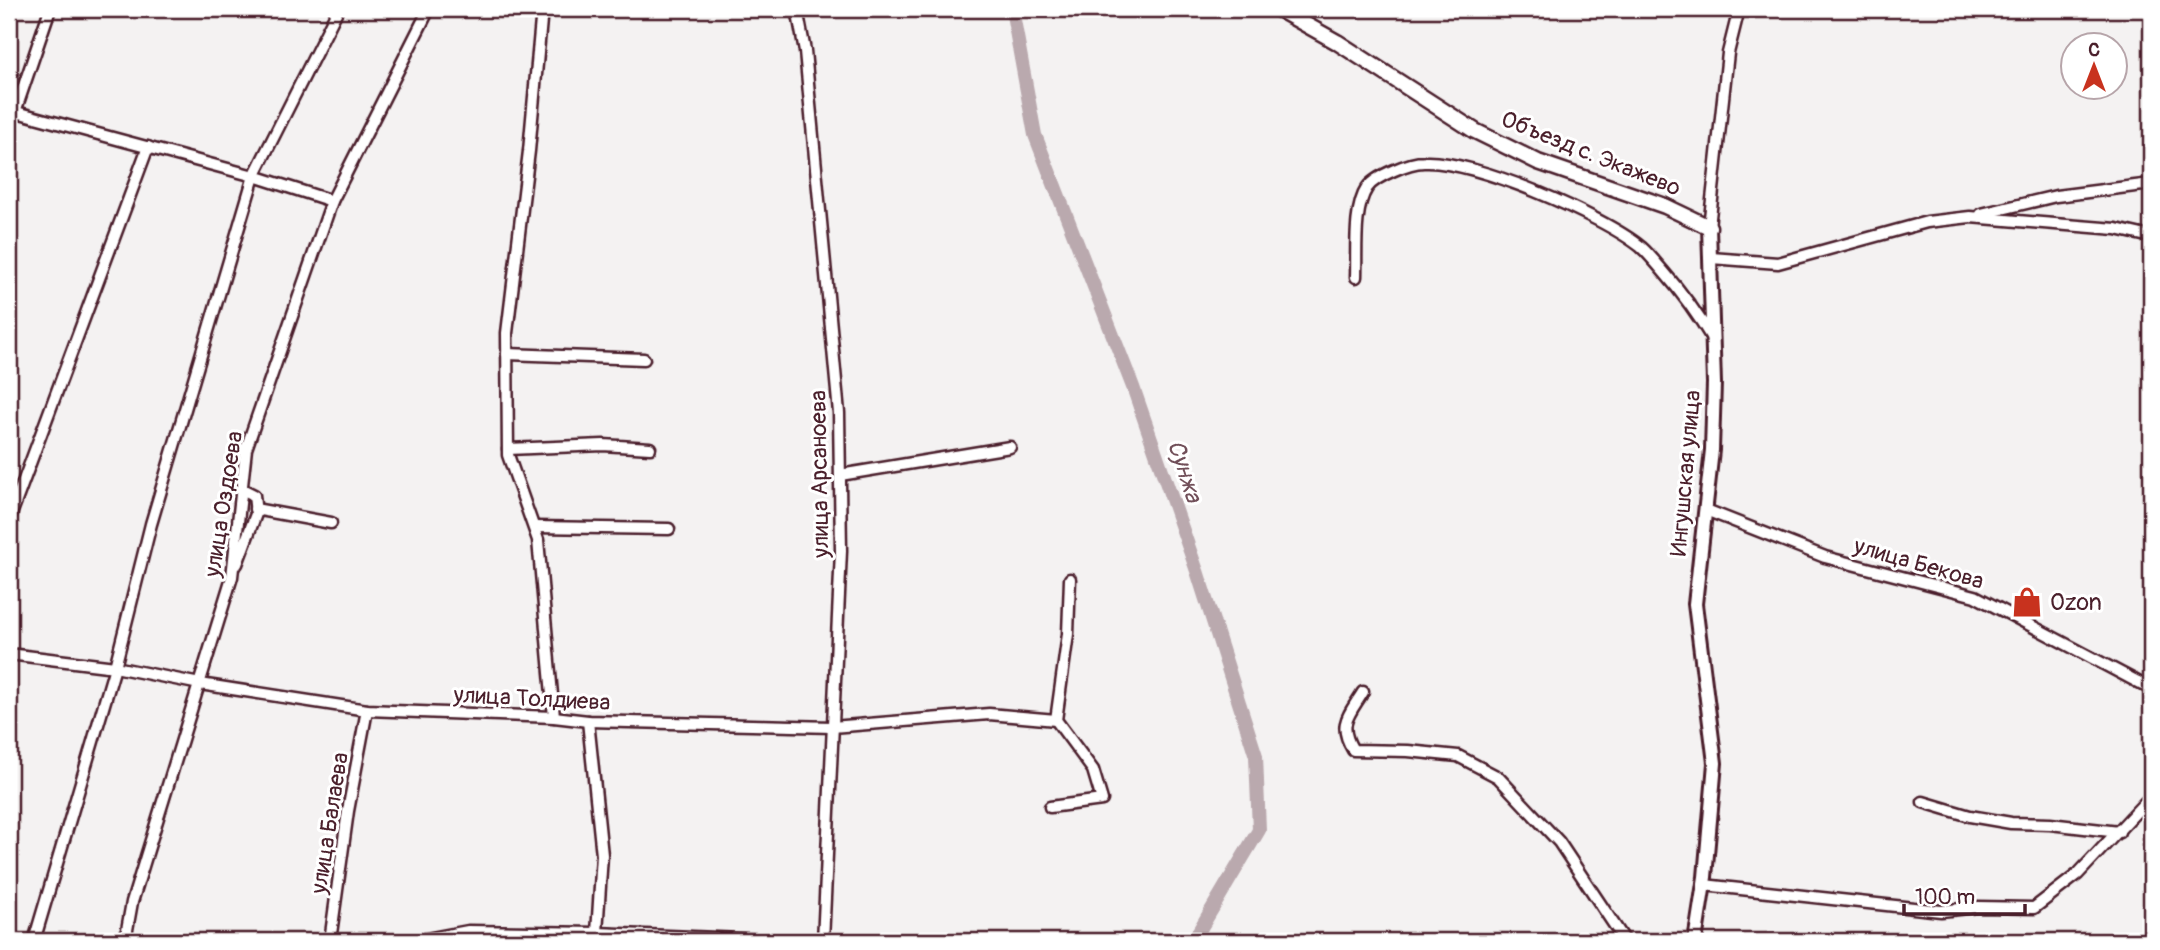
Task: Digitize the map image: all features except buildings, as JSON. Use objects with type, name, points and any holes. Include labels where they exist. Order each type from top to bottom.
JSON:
[{"type":"main road","name":"Объезд с. Экажево","points":[[1283,10],[1475,131],[1538,162],[1665,206],[1709,227]]},
{"type":"street","points":[[50,9],[12,111],[254,176],[332,201]]},
{"type":"street","points":[[34,941],[115,667],[151,524],[254,176],[338,9]]},
{"type":"street","name":"улица Оздоева","points":[[125,941],[132,902],[232,577],[246,449],[332,201],[429,9]]},
{"type":"street","points":[[542,9],[529,151],[507,333],[508,450],[538,540],[554,717]]},
{"type":"street","name":"улица Арсаноева","points":[[797,9],[805,51],[839,413],[841,551],[823,941]]},
{"type":"street","name":"Ингушская улица","points":[[1695,941],[1715,763],[1695,604],[1712,450],[1713,341],[1709,227],[1728,53],[1739,9]]},
{"type":"street","points":[[9,520],[148,147]]},
{"type":"street","points":[[1356,277],[1359,204],[1368,186],[1381,176],[1423,162],[1466,168],[1552,198],[1612,227],[1642,248],[1693,305],[1713,341]]},
{"type":"street","points":[[1711,258],[1778,263],[1927,222],[1970,217],[2056,197],[2151,184]]},
{"type":"street","points":[[1970,217],[2116,229],[2151,237]]},
{"type":"street","points":[[507,354],[644,359]]},
{"type":"street","points":[[508,450],[603,445],[650,448]]},
{"type":"street","points":[[840,475],[1010,447]]},
{"type":"street","points":[[232,577],[256,514],[254,495],[242,489]]},
{"type":"street","points":[[256,509],[331,523]]},
{"type":"street","name":"улица Бекова","points":[[1706,510],[1825,557],[1975,596],[2151,689]]},
{"type":"street","points":[[534,527],[669,529]]},
{"type":"street","points":[[1050,807],[1102,800],[1093,770],[1056,720],[1068,634],[1070,579]]},
{"type":"street","name":"улица Толдиева","points":[[9,654],[115,667],[200,684],[367,710],[554,717],[588,721],[832,727],[989,714],[1056,720]]},
{"type":"street","points":[[1363,692],[1344,724],[1345,737],[1353,750],[1408,751],[1458,756],[1498,777],[1559,842],[1625,941]]},
{"type":"street","name":"улица Балаева","points":[[330,941],[348,811],[367,710]]},
{"type":"street","points":[[588,721],[602,855],[595,937]]},
{"type":"street","points":[[1703,885],[1941,911],[1978,906],[2034,908],[2078,874],[2151,796]]},
{"type":"street","points":[[1923,802],[1970,816],[2011,823],[2050,824],[2119,832]]},
{"type":"street","points":[[415,941],[468,936],[789,941]]},
{"type":"waterway","name":"Сунжа","points":[[1012,9],[1035,135],[1133,387],[1197,571],[1256,756],[1259,830],[1193,941]]},
{"type":"place","name":"Ozon","points":[[2027,602]]}]
